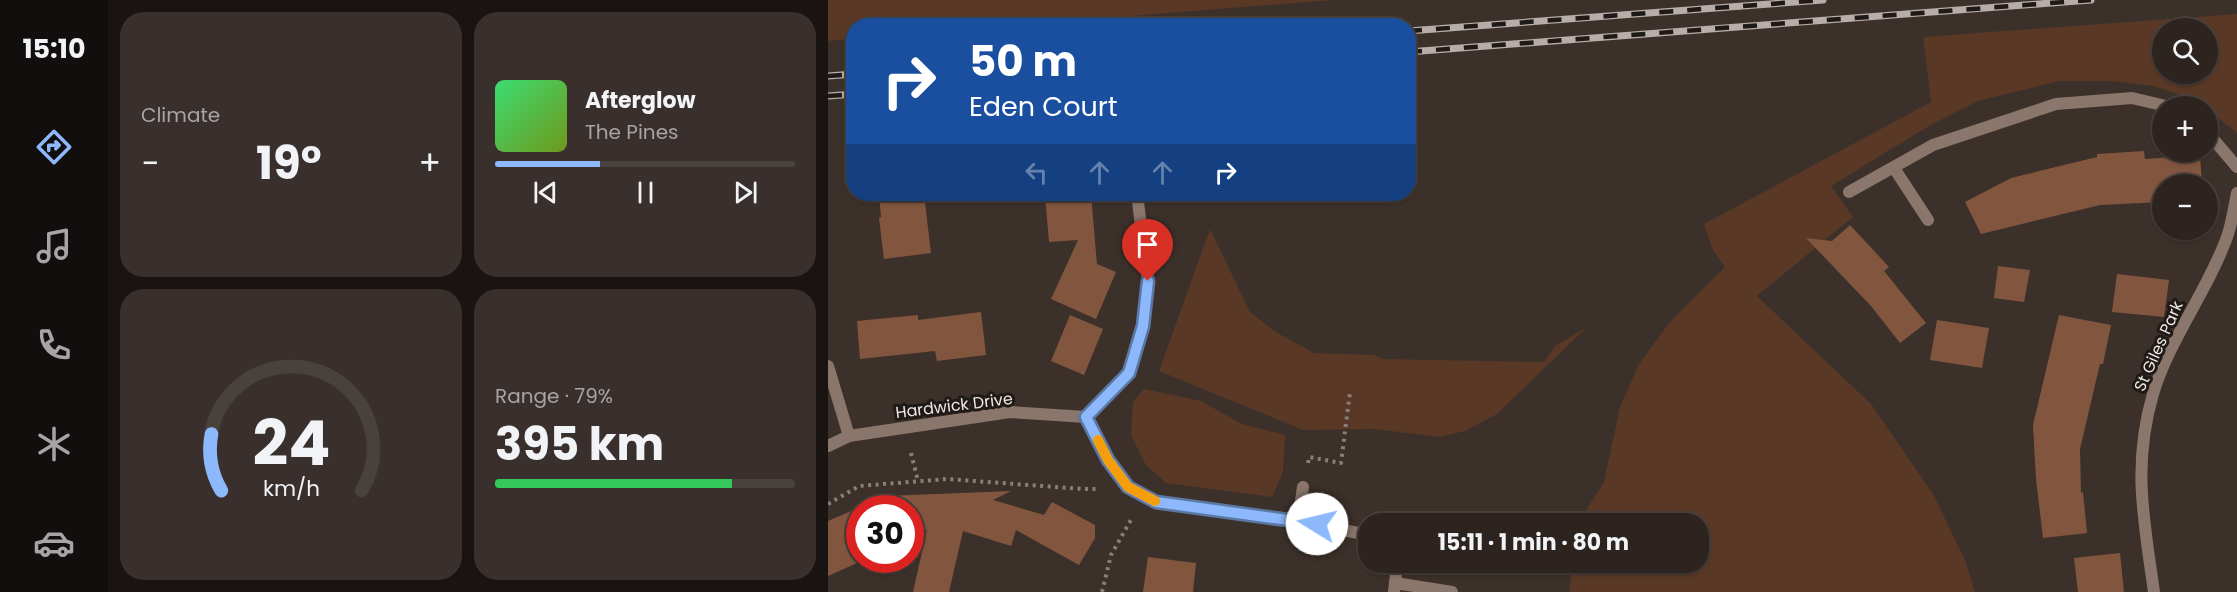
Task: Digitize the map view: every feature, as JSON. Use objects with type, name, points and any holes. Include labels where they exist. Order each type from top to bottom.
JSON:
[{"type":"street","points":[[1849,192],[1933,145],[2056,104],[2132,98],[2152,103]]},
{"type":"street","points":[[2218,144],[2237,166]]},
{"type":"street","points":[[1894,168],[1928,220]]},
{"type":"street","name":"St Giles Park","points":[[2154,592],[2140,498],[2140,462],[2145,428],[2153,392],[2227,237],[2237,193]]},
{"type":"street","points":[[1138,201],[1148,281],[1143,326],[1129,373],[1086,417],[1108,460],[1128,487],[1156,502],[1298,521],[1358,533]]},
{"type":"street","points":[[828,366],[849,436]]},
{"type":"street","name":"Hardwick Drive","points":[[828,446],[849,436],[1010,412],[1086,417]]},
{"type":"street","points":[[1298,521],[1303,487]]},
{"type":"street","points":[[1395,573],[1394,588],[1452,592]]},
{"type":"path","points":[[1303,487],[1309,457],[1341,463],[1350,392]]},
{"type":"path","points":[[828,504],[859,486],[947,479],[1083,489],[1128,487]]},
{"type":"path","points":[[1102,592],[1111,555],[1144,495]]},
{"type":"shaded area","points":[[828,0],[1333,0],[1105,18],[846,18],[846,40],[828,41]]},
{"type":"shaded area","points":[[2237,14],[2237,133],[2218,118],[2218,96],[2183,96],[2153,86],[2111,81],[2059,81],[1978,101],[1929,126],[1831,186],[1853,217],[1757,296],[1871,404],[1933,494],[1965,560],[1975,592],[1569,592],[1572,573],[1709,573],[1709,513],[1584,513],[1604,482],[1620,407],[1639,364],[1670,322],[1725,267],[1713,250],[1704,224],[1931,102],[1923,37],[2152,20],[2152,84],[2218,84],[2218,18],[2182,18]]},
{"type":"shaded area","points":[[1210,229],[1250,312],[1274,331],[1314,353],[1375,355],[1382,359],[1544,362],[1555,346],[1587,327],[1497,414],[1465,431],[1439,437],[1374,429],[1303,430],[1159,371]]},
{"type":"shaded area","points":[[1144,389],[1201,401],[1242,424],[1285,435],[1283,472],[1272,497],[1166,483],[1146,465],[1131,435],[1133,402]]},
{"type":"building","points":[[2144,151],[2145,159],[2152,158],[2152,162],[2200,162],[2201,174],[2152,174],[2152,203],[2100,205],[1981,234],[1965,202],[2011,178],[2097,157],[2097,154]]},
{"type":"building","points":[[880,201],[925,201],[931,253],[884,259],[879,218],[881,217]]},
{"type":"building","points":[[1046,201],[1092,201],[1097,264],[1116,272],[1096,319],[1051,299],[1078,240],[1049,242]]},
{"type":"building","points":[[1850,225],[1889,267],[1884,271],[1926,323],[1900,343],[1871,306],[1806,238],[1832,241]]},
{"type":"building","points":[[1998,266],[2030,270],[2024,302],[1994,298]]},
{"type":"building","points":[[2117,274],[2169,280],[2164,317],[2112,312]]},
{"type":"building","points":[[981,312],[986,355],[937,361],[935,351],[860,359],[857,321],[918,315],[918,320]]},
{"type":"building","points":[[1070,315],[1103,329],[1084,375],[1051,361]]},
{"type":"building","points":[[2059,315],[2111,325],[2080,449],[2081,493],[2083,492],[2087,533],[2043,538],[2033,425]]},
{"type":"building","points":[[1937,320],[1989,328],[1982,368],[1930,360]]},
{"type":"building","points":[[1011,491],[993,500],[1044,515],[1052,502],[1095,525],[1095,538],[1079,565],[1016,530],[1011,546],[963,531],[949,592],[913,592],[917,573],[924,573],[924,543],[927,530],[924,531],[924,495],[911,495]]},
{"type":"building","points":[[846,513],[846,568],[828,576],[828,521]]},
{"type":"building","points":[[2120,553],[2124,592],[2078,592],[2074,558]]},
{"type":"building","points":[[1148,557],[1196,563],[1193,592],[1143,592]]},
{"type":"railway","points":[[1416,30],[1823,0]]},
{"type":"railway","points":[[1416,51],[2091,0]]},
{"type":"railway","points":[[828,76],[846,75]]},
{"type":"railway","points":[[828,96],[846,95]]},
{"type":"slow traffic","points":[[1098,440],[1108,460],[1128,487],[1155,501]]},
{"type":"route","points":[[1148,281],[1143,326],[1129,373],[1086,417],[1108,460],[1128,487],[1156,502],[1317,524]]}]
